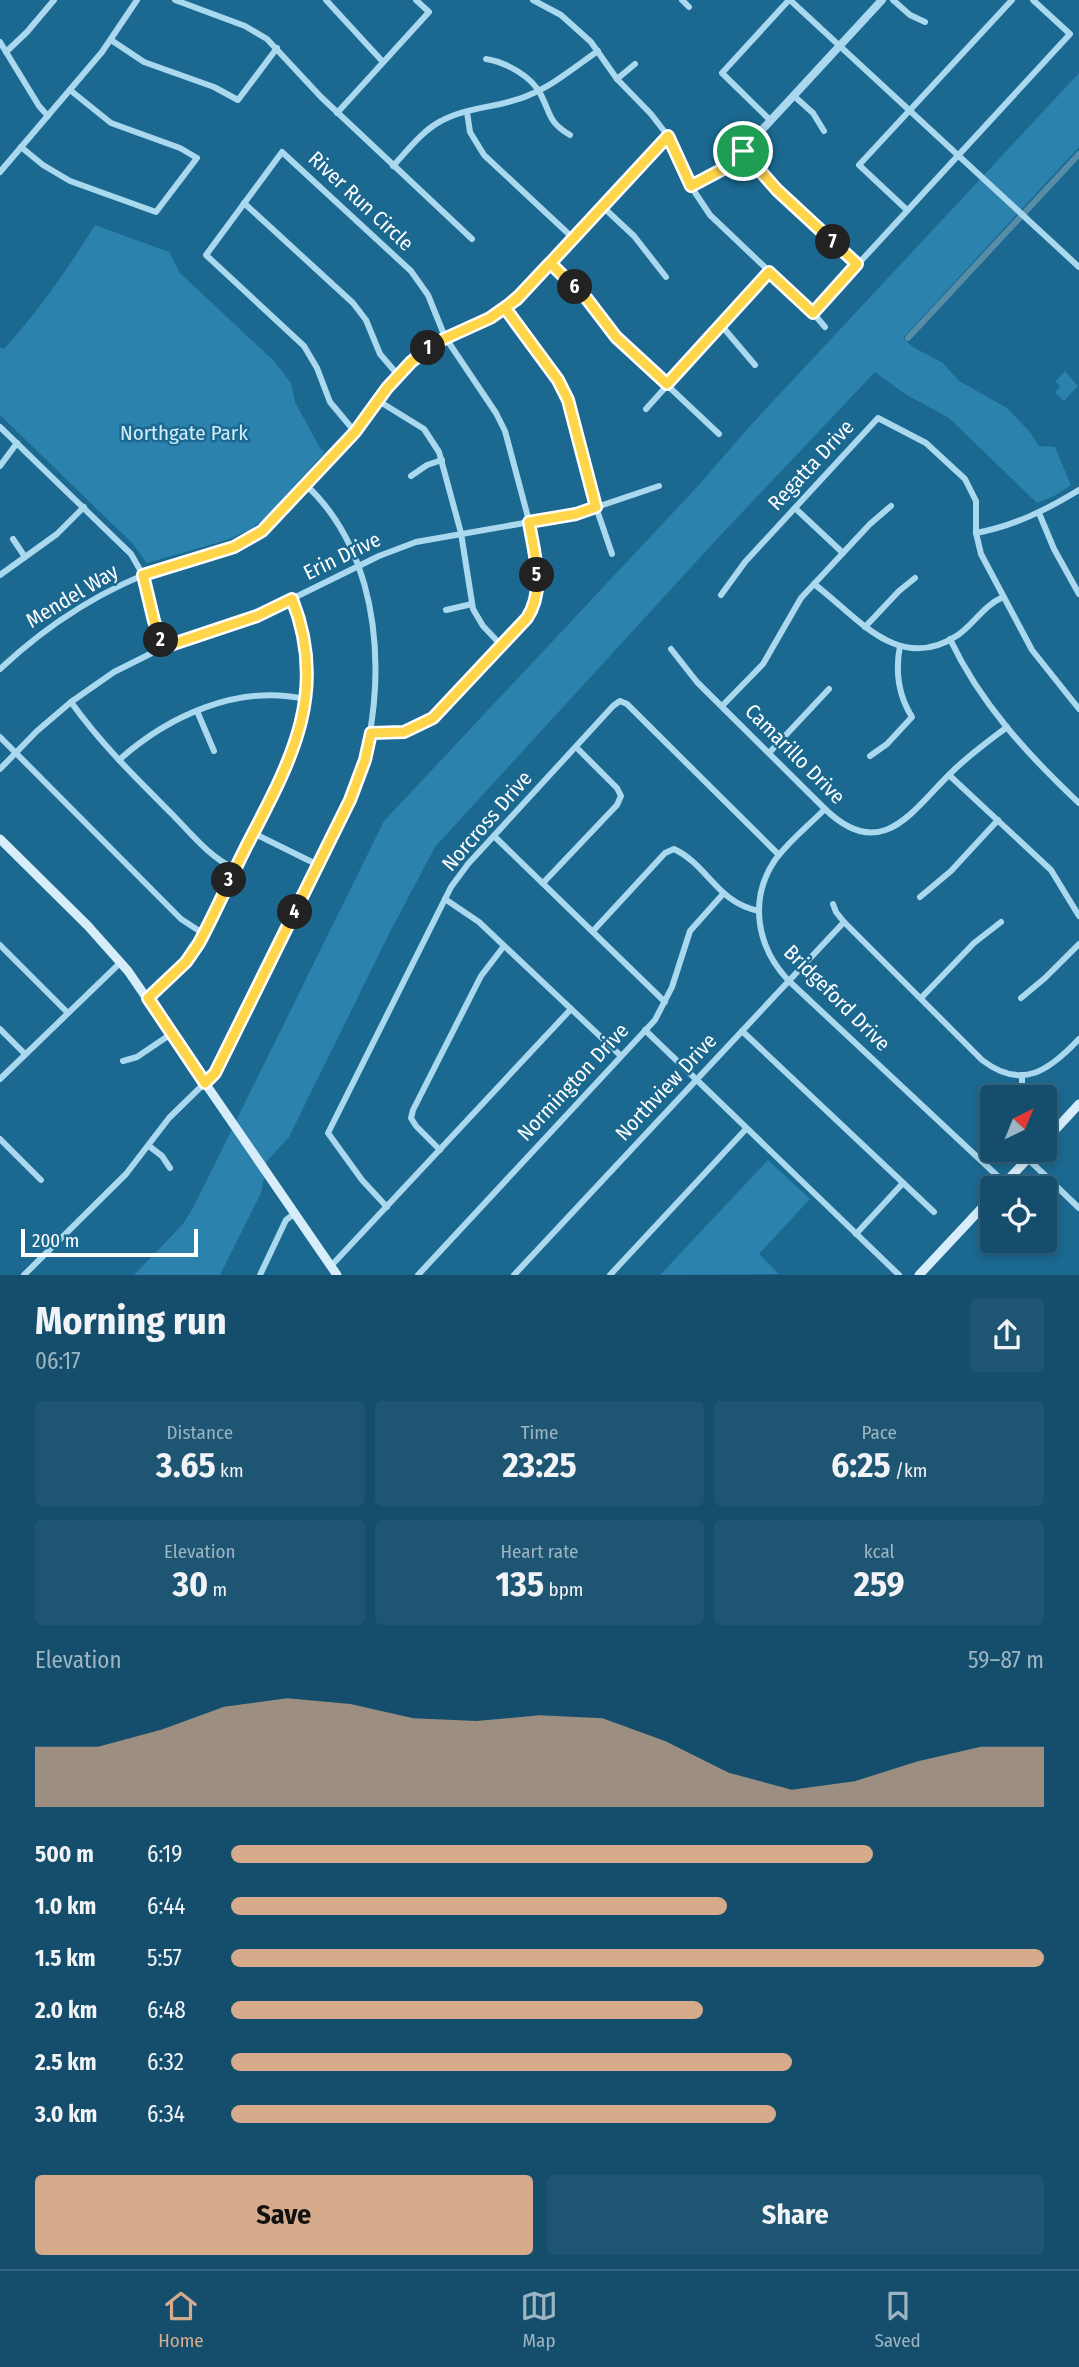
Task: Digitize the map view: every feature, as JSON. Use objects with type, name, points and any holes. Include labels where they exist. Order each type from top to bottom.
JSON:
[{"type":"main road","points":[[0,839],[121,962],[337,1275]]},
{"type":"main road","points":[[1057,1128],[1079,1104]]},
{"type":"main road","points":[[1012,1176],[1025,1162]]},
{"type":"main road","points":[[919,1275],[980,1210]]},
{"type":"street","points":[[6,52],[54,0]]},
{"type":"street","points":[[0,172],[111,40],[137,0]]},
{"type":"street","points":[[175,0],[245,26],[277,48],[337,113],[472,239]]},
{"type":"street","points":[[326,0],[383,62]]},
{"type":"street","points":[[337,113],[429,12],[416,0]]},
{"type":"street","points":[[682,0],[689,7]]},
{"type":"street","points":[[771,121],[722,73],[789,0],[1079,267]]},
{"type":"street","points":[[691,186],[723,169],[743,151],[882,0]]},
{"type":"street","points":[[893,0],[910,15],[925,22]]},
{"type":"street","points":[[907,210],[859,165],[1012,0]]},
{"type":"street","points":[[813,313],[1070,34],[1033,0]]},
{"type":"street","points":[[537,1],[573,24],[598,51],[617,79],[652,114],[668,136],[691,186],[710,215],[825,327]]},
{"type":"street","points":[[111,40],[144,62],[214,87],[238,100],[277,48]]},
{"type":"street","points":[[0,43],[48,116]]},
{"type":"street","points":[[393,166],[434,125],[452,116],[514,101],[538,91],[598,51]]},
{"type":"street","points":[[486,59],[517,71],[538,91],[554,122],[570,135]]},
{"type":"street","points":[[617,79],[635,64]]},
{"type":"street","points":[[21,147],[43,165],[70,181],[156,212],[197,158],[180,148],[111,123],[70,90]]},
{"type":"street","points":[[794,96],[813,113],[824,131]]},
{"type":"street","points":[[467,112],[470,132],[484,155],[573,238]]},
{"type":"street","name":"Mendel Way","points":[[0,669],[29,643],[87,603],[143,575],[244,543],[270,524],[355,432],[377,400],[418,355],[445,337],[478,324],[505,308],[668,136]]},
{"type":"street","points":[[743,151],[777,190],[857,264]]},
{"type":"street","name":"River Run Circle","points":[[355,432],[330,402],[317,368],[304,346],[206,255],[282,152],[418,279],[428,295],[445,337]]},
{"type":"street","points":[[244,203],[353,303],[366,320],[380,354],[398,375]]},
{"type":"street","points":[[603,206],[634,236],[666,277]]},
{"type":"street","points":[[550,263],[587,299],[616,337],[719,434]]},
{"type":"street","points":[[646,409],[769,272]]},
{"type":"street","points":[[505,308],[558,380],[568,400],[596,507],[612,554]]},
{"type":"street","points":[[721,325],[755,365]]},
{"type":"street","points":[[371,733],[404,732],[433,718],[527,618],[538,593],[529,522],[501,422],[445,337]]},
{"type":"street","points":[[377,400],[424,429],[435,444],[442,460],[461,533],[472,604],[482,626],[502,646]]},
{"type":"street","name":"Regatta Drive","points":[[721,595],[745,562],[878,418],[926,443],[965,478],[976,501],[976,533],[981,554],[1032,650],[1079,709]]},
{"type":"street","points":[[0,426],[125,547],[143,575],[154,621],[164,647]]},
{"type":"street","points":[[0,466],[17,443]]},
{"type":"street","points":[[411,476],[427,465],[442,460]]},
{"type":"street","points":[[24,1275],[126,1174],[169,1118],[215,1073],[358,780],[371,733],[376,692],[376,654],[371,612],[357,567],[331,514],[323,501],[306,485]]},
{"type":"street","name":"Erin Drive","points":[[0,769],[71,702],[114,672],[164,647],[257,616],[357,567],[416,542],[576,514],[659,486]]},
{"type":"street","points":[[976,533],[1006,526],[1039,513],[1079,490]]},
{"type":"street","points":[[722,706],[763,664],[794,608],[814,584],[891,506]]},
{"type":"street","points":[[0,575],[57,534],[84,507]]},
{"type":"street","points":[[794,508],[843,553]]},
{"type":"street","points":[[1039,513],[1054,549],[1079,594]]},
{"type":"street","points":[[13,539],[25,557]]},
{"type":"street","points":[[865,627],[915,578]]},
{"type":"street","points":[[814,584],[881,639],[900,646],[930,647],[950,639],[962,632],[984,608],[1003,597]]},
{"type":"street","points":[[148,998],[186,962],[204,934],[292,756],[305,698],[306,651],[292,599]]},
{"type":"street","points":[[446,610],[472,604]]},
{"type":"street","points":[[950,639],[970,678],[1007,727],[1037,764],[1079,803]]},
{"type":"street","points":[[870,756],[887,744],[912,717],[899,685],[900,646]]},
{"type":"street","name":"Camarillo Drive","points":[[671,649],[687,671],[825,808],[849,828],[867,832],[886,831],[910,817],[949,775],[1007,727]]},
{"type":"street","points":[[769,753],[830,689]]},
{"type":"street","points":[[119,760],[155,732],[197,711],[255,695],[274,694],[305,698]]},
{"type":"street","name":"Norcross Drive","points":[[387,1207],[362,1181],[328,1133],[445,899],[468,863],[614,706],[620,701],[627,704],[779,855]]},
{"type":"street","points":[[71,702],[119,760],[212,854],[235,869]]},
{"type":"street","points":[[197,711],[214,751]]},
{"type":"street","points":[[0,737],[181,919],[204,934]]},
{"type":"street","points":[[543,883],[617,805],[621,796],[617,788],[576,747]]},
{"type":"street","points":[[949,775],[1051,870],[1079,916]]},
{"type":"street","name":"Bridgeford Drive","points":[[825,808],[779,855],[764,883],[759,911],[766,949],[789,981],[993,1176]]},
{"type":"street","points":[[920,898],[951,872],[998,820]]},
{"type":"street","points":[[254,832],[318,866]]},
{"type":"street","points":[[494,836],[665,1002]]},
{"type":"street","points":[[593,931],[665,853],[674,849],[684,854],[723,894],[739,905],[759,911]]},
{"type":"street","name":"Normington Drive","points":[[418,1275],[655,1020],[665,1002],[691,931],[723,894]]},
{"type":"street","points":[[445,899],[467,912],[621,1056]]},
{"type":"street","points":[[1072,904],[1079,900]]},
{"type":"street","points":[[833,904],[835,912],[844,922],[990,1066],[1003,1072],[1033,1074],[1051,1066],[1079,1039]]},
{"type":"street","name":"Northview Drive","points":[[514,1275],[844,922]]},
{"type":"street","points":[[921,998],[974,943],[1001,922]]},
{"type":"street","points":[[1021,998],[1079,944]]},
{"type":"street","points":[[0,945],[67,1012]]},
{"type":"street","points":[[440,1150],[416,1126],[411,1118],[413,1110],[481,976],[504,946]]},
{"type":"street","points":[[0,1079],[121,962]]},
{"type":"street","points":[[331,1266],[571,1009]]},
{"type":"street","points":[[0,1029],[25,1054]]},
{"type":"street","points":[[645,1030],[899,1275]]},
{"type":"street","points":[[742,1031],[934,1212]]},
{"type":"street","points":[[123,1061],[145,1053],[171,1034]]},
{"type":"street","points":[[1022,1075],[1022,1085]]},
{"type":"street","points":[[610,1275],[746,1129]]},
{"type":"street","points":[[0,1139],[41,1180]]},
{"type":"street","points":[[149,1146],[162,1156],[170,1168]]},
{"type":"street","points":[[1031,1162],[1079,1208]]},
{"type":"street","points":[[856,1234],[903,1183]]},
{"type":"street","points":[[260,1275],[286,1220],[294,1214]]},
{"type":"green space","points":[[1079,73],[1079,147],[903,338],[913,347],[943,363],[959,381],[1007,408],[1030,432],[1039,446],[1055,447],[1071,485],[1037,503],[949,418],[905,394],[875,372],[717,539],[435,847],[289,1137],[267,1161],[261,1193],[220,1275],[134,1275],[183,1224],[194,1206],[384,821]]},
{"type":"green space","name":"Northgate Park","points":[[95,225],[169,252],[180,273],[274,361],[291,383],[295,402],[320,448],[325,452],[264,519],[249,530],[227,540],[147,563],[132,543],[0,415],[0,347],[4,349],[41,305]]},
{"type":"green space","points":[[1065,371],[1078,386],[1064,401],[1055,393],[1060,386],[1055,382]]},
{"type":"green space","points":[[768,1160],[810,1199],[759,1254],[779,1274],[660,1275]]},
{"type":"waterway","points":[[908,338],[1079,154]]},
{"type":"route","points":[[743,151],[723,169],[691,186],[668,136],[517,299],[490,318],[455,332],[418,355],[377,400],[355,432],[262,531],[234,547],[143,575],[151,611],[164,647],[257,616],[292,599],[306,651],[307,681],[303,715],[285,772],[199,943],[186,962],[148,998],[205,1083],[215,1073],[350,800],[365,760],[371,733],[404,732],[433,718],[527,618],[536,602],[538,588],[529,522],[576,514],[596,507],[568,400],[558,380],[505,308],[517,299],[550,263],[577,289],[587,299],[616,337],[667,384],[769,272],[813,313],[857,264],[777,190],[743,151]]}]
